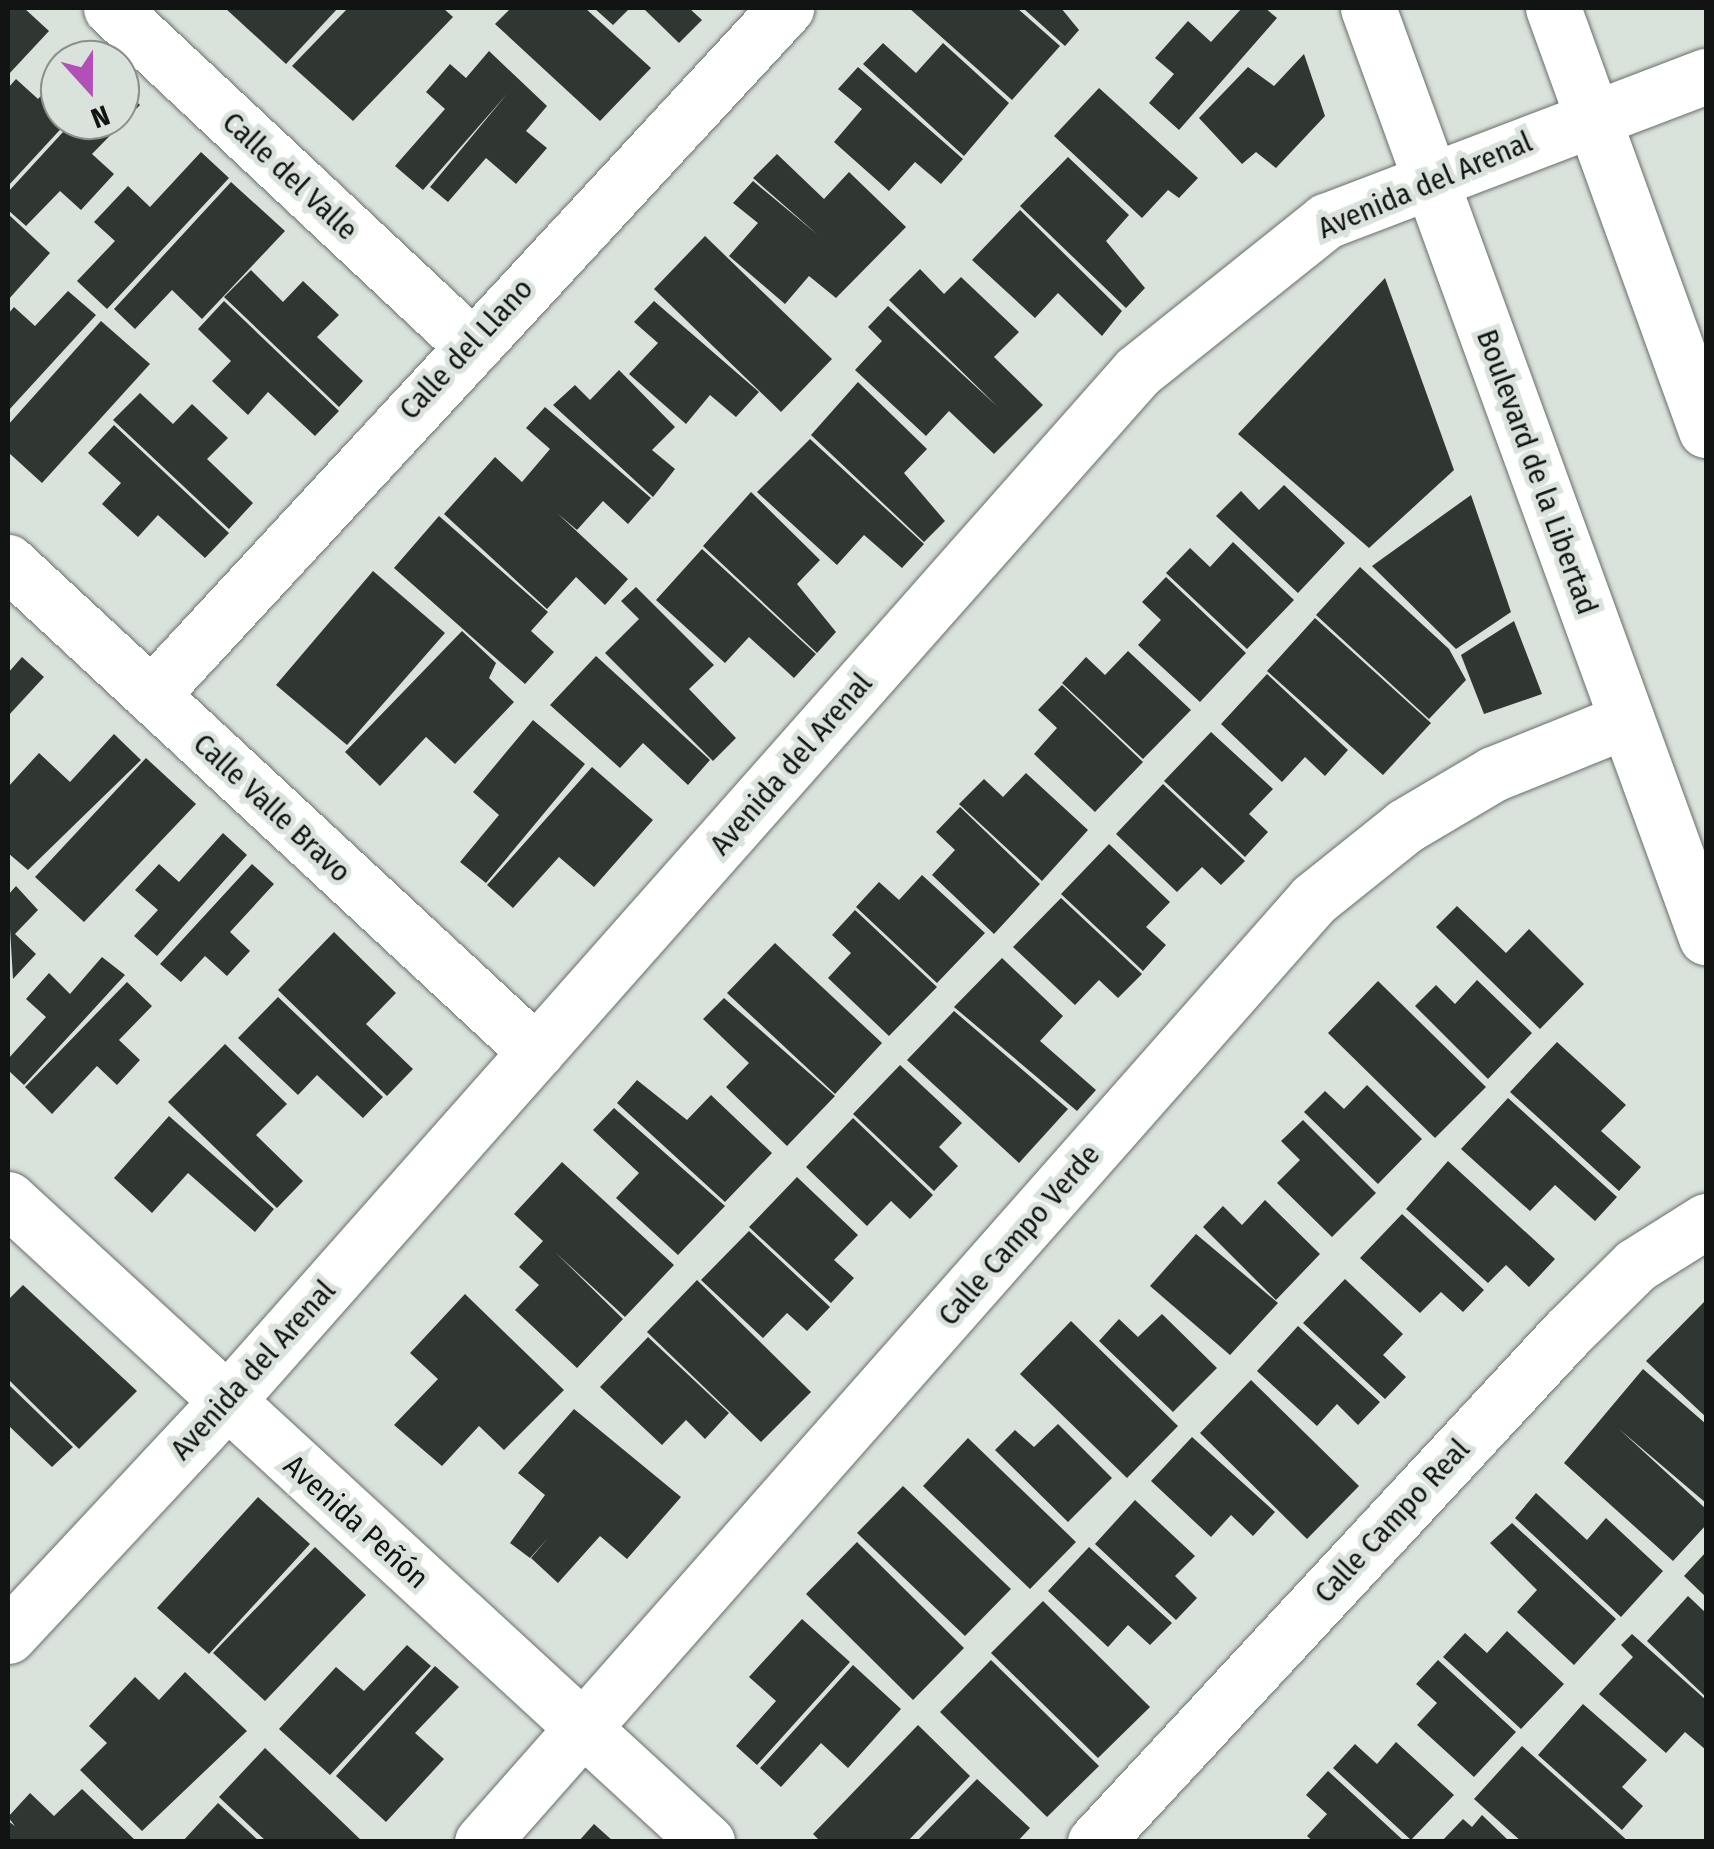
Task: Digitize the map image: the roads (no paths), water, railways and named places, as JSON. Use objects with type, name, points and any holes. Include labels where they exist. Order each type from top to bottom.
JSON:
[{"type":"street","name":"Calle del Valle","points":[[111,8],[470,344]]},
{"type":"street","name":"Calle del Llano","points":[[151,695],[470,344],[786,8]]},
{"type":"street","name":"Boulevard de la Libertad","points":[[1368,8],[1706,938]]},
{"type":"street","points":[[1553,8],[1706,430]]},
{"type":"street","name":"Avenida del Arenal","points":[[8,1636],[224,1404],[1138,370],[1326,221],[1430,177],[1706,76]]},
{"type":"street","name":"Calle Valle Bravo","points":[[8,562],[536,1052]]},
{"type":"street","name":"Calle Campo Verde","points":[[482,1842],[1314,899],[1406,826],[1494,774],[1628,720]]},
{"type":"street","name":"Avenida Peñón","points":[[8,1198],[224,1404],[708,1842]]},
{"type":"street","name":"Calle Campo Real","points":[[1095,1842],[1567,1333],[1636,1265],[1706,1221]]}]
